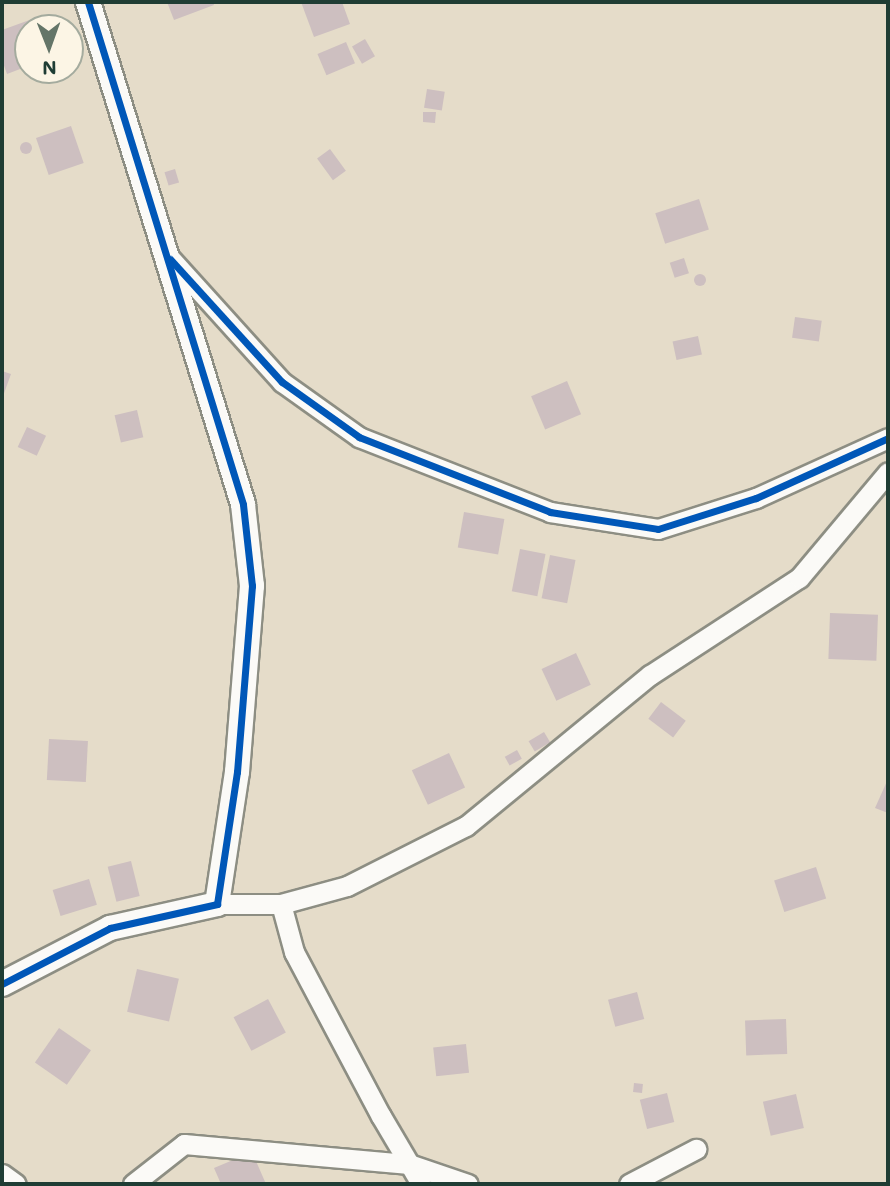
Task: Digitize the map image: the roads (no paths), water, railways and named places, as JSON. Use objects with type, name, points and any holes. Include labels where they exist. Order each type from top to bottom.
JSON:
[{"type":"street","points":[[88,2],[243,504],[252,586],[237,772],[218,904]]},
{"type":"street","points":[[166,254],[282,382],[359,437],[550,512],[658,529],[756,498],[888,438]]},
{"type":"street","points":[[2,984],[110,928],[218,904],[281,904],[348,886],[466,826],[650,675],[799,578],[888,472]]},
{"type":"street","points":[[281,904],[294,952],[421,1184]]},
{"type":"street","points":[[133,1184],[184,1144],[410,1164],[468,1184]]},
{"type":"street","points":[[629,1184],[696,1149]]},
{"type":"street","points":[[2,1174],[16,1184]]}]
